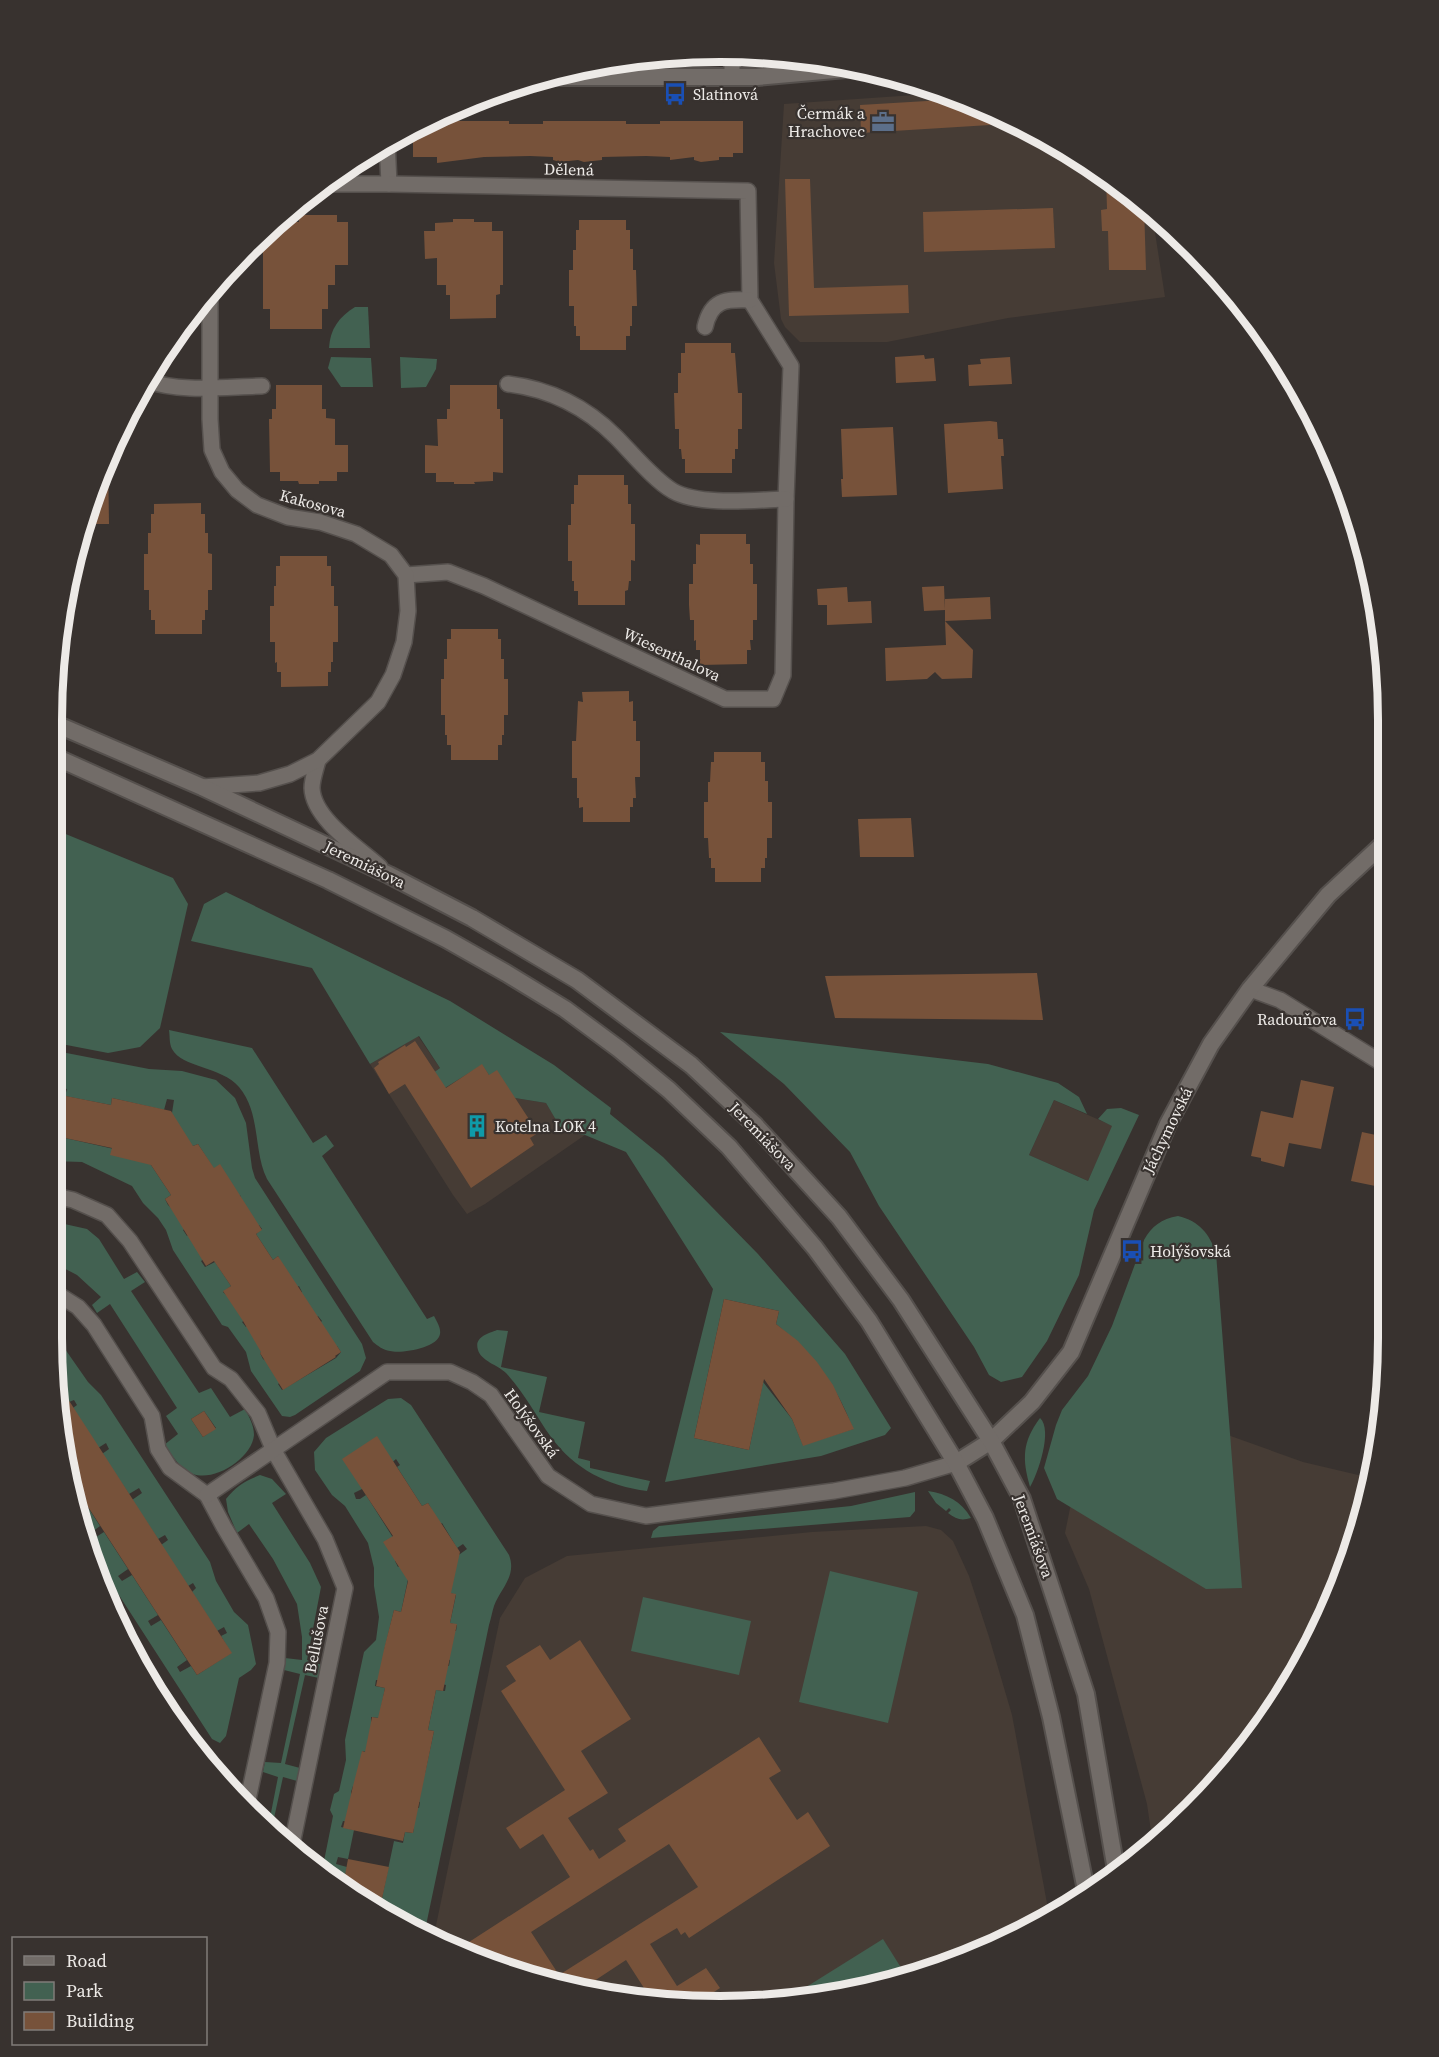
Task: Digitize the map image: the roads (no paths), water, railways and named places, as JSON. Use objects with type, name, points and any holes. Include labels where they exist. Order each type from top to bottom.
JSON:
[{"type":"main road","points":[[579,77],[767,76],[827,71]]},
{"type":"main road","name":"Jeremiášova","points":[[62,727],[202,787],[389,875],[472,918],[577,980],[691,1065],[746,1117],[839,1217],[901,1300],[991,1441],[1029,1515],[1086,1694],[1115,1864]]},
{"type":"main road","name":"Jeremiášova","points":[[62,760],[328,880],[446,939],[506,973],[565,1009],[619,1049],[669,1090],[729,1147],[815,1248],[869,1321],[956,1463],[985,1518],[1025,1615],[1052,1717],[1085,1885]]},
{"type":"main road","name":"Jáchymovská","points":[[956,1463],[991,1441],[1038,1396],[1071,1352],[1173,1114],[1211,1044],[1250,989],[1328,895],[1378,849]]},
{"type":"street","points":[[732,62],[732,76]]},
{"type":"street","points":[[388,152],[389,184]]},
{"type":"street","name":"Dělená","points":[[337,184],[748,190],[750,300]]},
{"type":"street","points":[[705,327],[708,313],[718,305],[729,300],[750,300]]},
{"type":"street","name":"Wiesenthalova","points":[[406,575],[448,572],[484,586],[725,699],[773,699],[783,675],[791,366],[750,300]]},
{"type":"street","name":"Kakosova","points":[[210,304],[212,450],[222,472],[237,490],[257,506],[288,517],[320,522],[356,534],[391,555],[406,575]]},
{"type":"street","points":[[154,384],[192,389],[262,386]]},
{"type":"street","points":[[508,384],[530,387],[562,398],[590,415],[673,491],[703,500],[786,499]]},
{"type":"street","points":[[202,787],[259,783],[290,774],[318,760],[378,702],[393,675],[404,642],[408,611],[406,575]]},
{"type":"street","points":[[318,760],[312,785],[321,814],[389,875]]},
{"type":"street","points":[[1250,989],[1280,1000],[1378,1061]]},
{"type":"street","name":"Bellušova","points":[[62,1197],[74,1200],[107,1215],[130,1241],[214,1368],[231,1379],[258,1413],[274,1451],[325,1539],[345,1588],[293,1838]]},
{"type":"street","name":"Bellušova","points":[[62,1297],[78,1307],[94,1325],[152,1416],[158,1449],[170,1468],[207,1495],[266,1598],[278,1632],[277,1663],[249,1797]]},
{"type":"street","name":"Holýšovská","points":[[274,1451],[387,1372],[417,1371],[450,1372],[491,1395],[548,1476],[591,1504],[646,1516],[834,1491],[906,1478],[956,1463]]},
{"type":"street","points":[[207,1495],[274,1451]]},
{"type":"place","name":"Slatinová","points":[[675,94]]},
{"type":"place","name":"Čermák a Hrachovec","points":[[883,122]]},
{"type":"place","name":"Radouňova","points":[[1355,1019]]},
{"type":"place","name":"Kotelna LOK 4","points":[[477,1126]]},
{"type":"place","name":"Holýšovská","points":[[1132,1251]]}]
